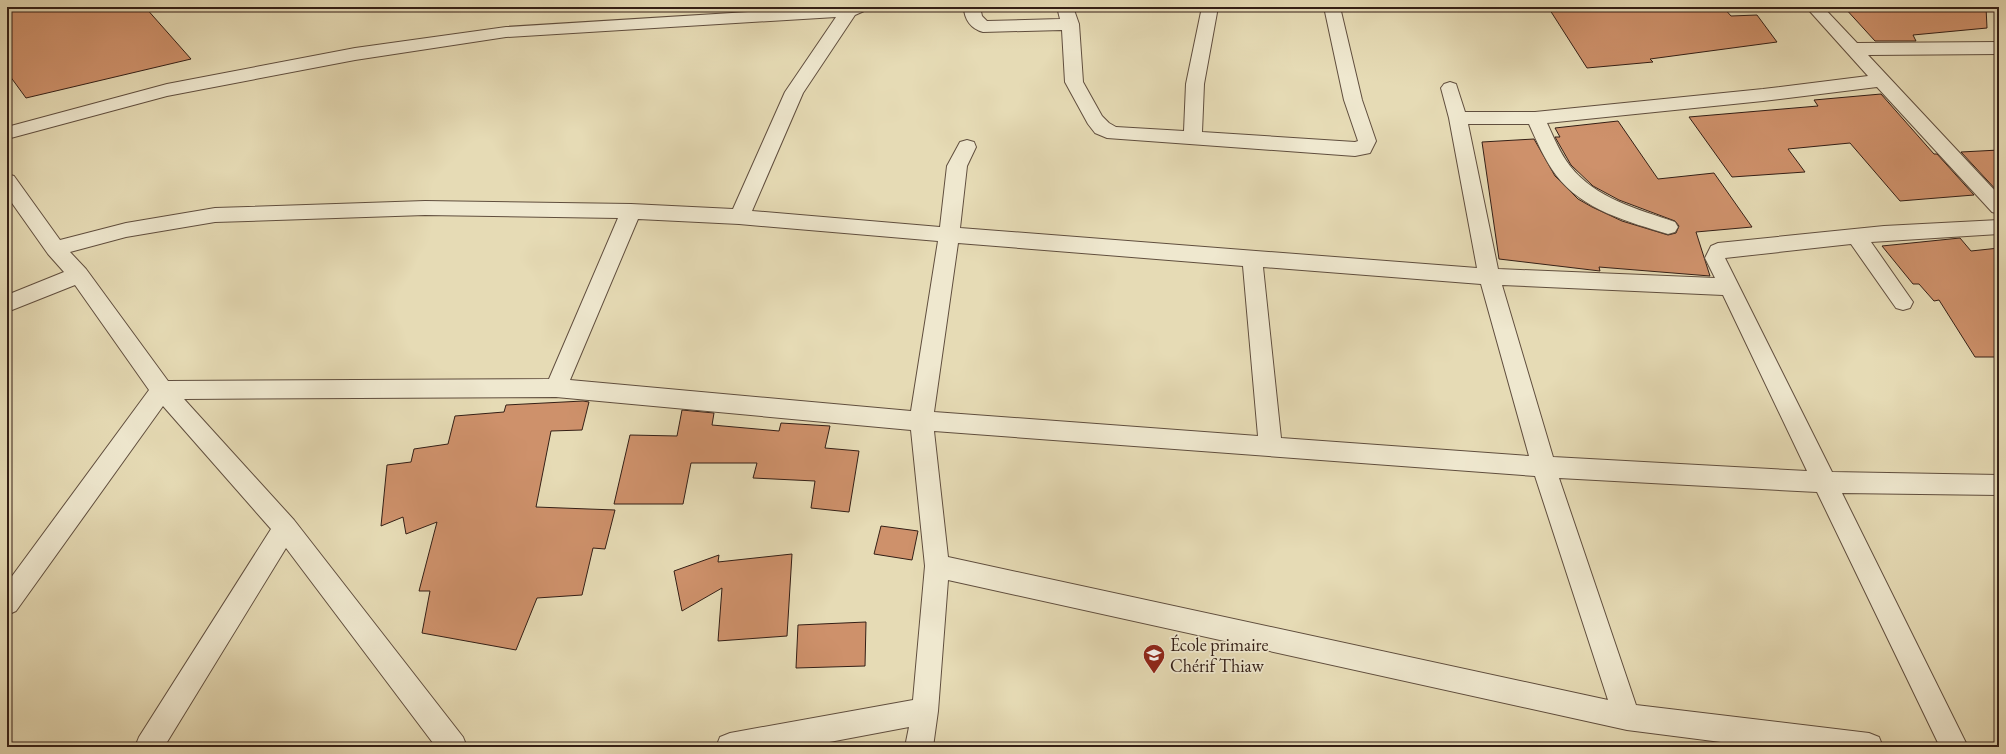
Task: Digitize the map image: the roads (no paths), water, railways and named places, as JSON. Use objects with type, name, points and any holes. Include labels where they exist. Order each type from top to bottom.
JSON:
[{"type":"street","points":[[972,7],[972,14],[975,22],[983,27],[1068,15],[1074,82],[1095,120],[1102,128],[1114,133],[1193,137],[1355,149],[1363,148],[1367,141],[1353,100],[1332,7]]},
{"type":"street","points":[[1193,137],[1195,84],[1210,7]]},
{"type":"street","points":[[1814,7],[1998,205]]},
{"type":"street","points":[[7,133],[167,90],[355,54],[506,32],[813,10],[853,9]]},
{"type":"street","points":[[739,217],[794,92],[853,9]]},
{"type":"street","points":[[1853,49],[1999,48]]},
{"type":"street","points":[[1458,118],[1535,118],[1763,96],[1882,80]]},
{"type":"street","points":[[1450,88],[1458,118],[1489,278],[1544,467],[1627,717]]},
{"type":"street","points":[[1535,118],[1564,172],[1580,188],[1605,205],[1668,227]]},
{"type":"street","points":[[919,747],[925,711],[937,566],[921,421],[949,235],[957,166],[967,147]]},
{"type":"street","points":[[7,181],[55,249],[79,275],[162,390],[284,528],[446,744]]},
{"type":"street","points":[[55,249],[126,230],[215,215],[425,208],[631,211],[739,217],[1489,278],[1728,287]]},
{"type":"street","points":[[556,388],[631,211]]},
{"type":"street","points":[[1954,747],[1715,258],[1718,251],[1884,233],[1999,226]]},
{"type":"street","points":[[1856,236],[1903,302]]},
{"type":"street","points":[[1252,258],[1270,446]]},
{"type":"street","points":[[7,304],[79,275]]},
{"type":"street","points":[[162,390],[556,388],[921,421],[1544,467],[1824,482],[1999,485]]},
{"type":"street","points":[[7,603],[162,390]]},
{"type":"street","points":[[149,747],[284,528]]},
{"type":"street","points":[[937,566],[1627,717],[1869,747]]},
{"type":"street","points":[[730,747],[925,711]]},
{"type":"place","name":"École primaire Chérif Thiaw","points":[[1154,674]]}]
